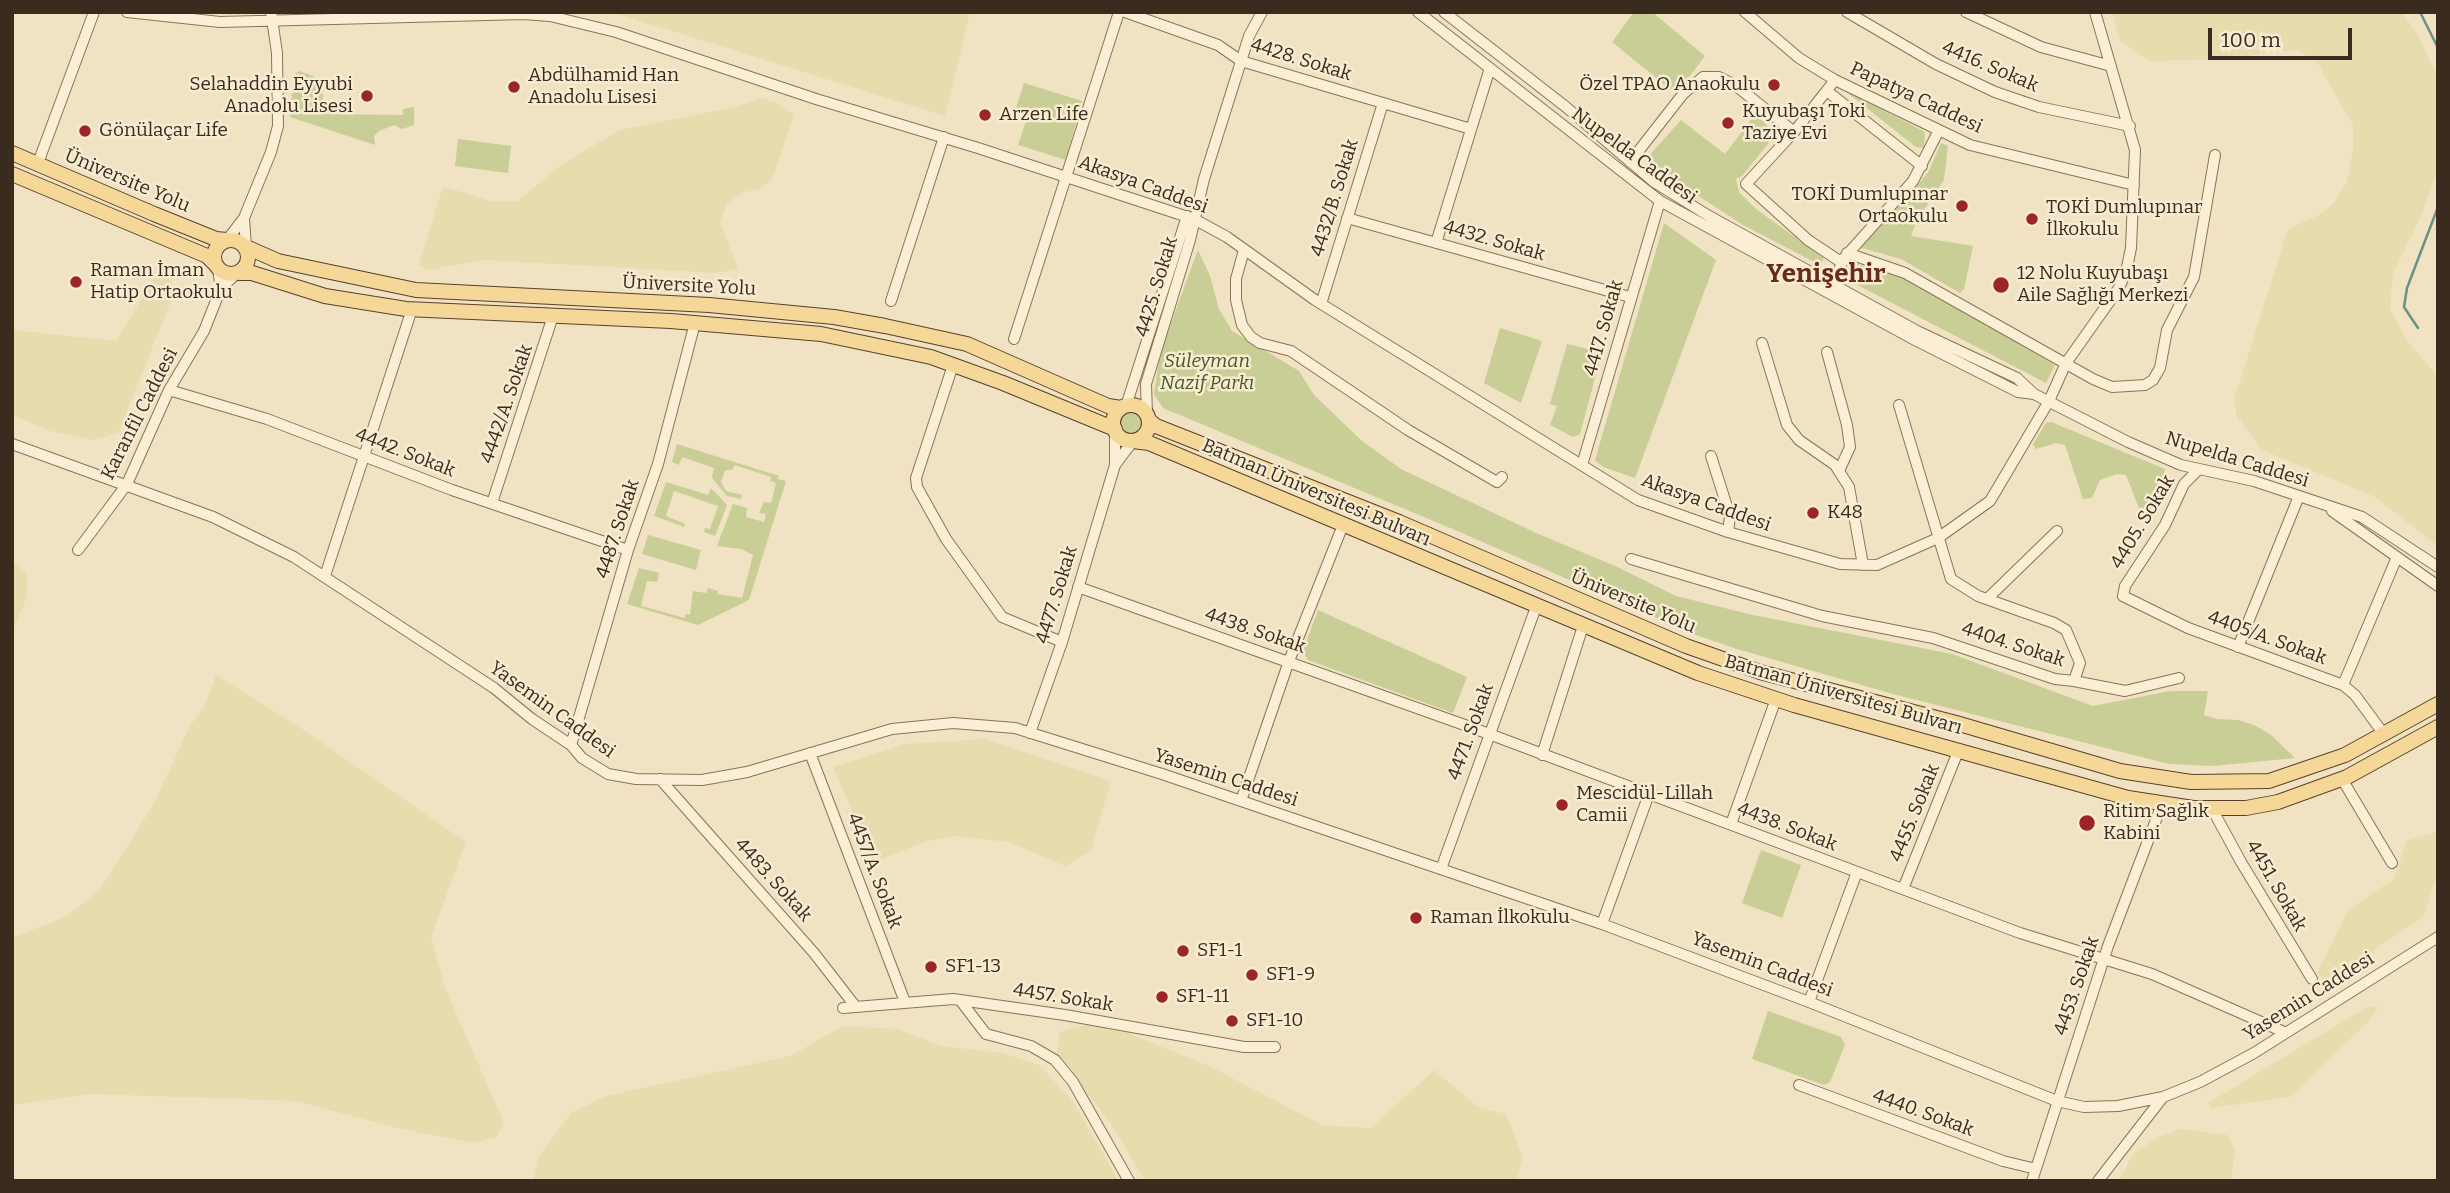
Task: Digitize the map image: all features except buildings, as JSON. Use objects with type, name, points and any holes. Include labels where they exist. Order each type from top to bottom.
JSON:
[{"type":"main road","name":"Üniversite Yolu","points":[[12,153],[166,219],[216,239],[227,240]]},
{"type":"main road","points":[[12,174],[208,256],[217,267],[237,274],[252,273],[325,296],[412,309],[695,323],[821,334],[872,343],[953,365],[1115,429],[1122,438],[1133,441],[1146,432],[1148,417],[1138,406],[1123,407],[1114,418],[1115,429]]},
{"type":"main road","points":[[217,267],[216,247],[227,240],[237,240],[246,247],[248,264],[237,274]]},
{"type":"main road","name":"Üniversite Yolu","points":[[246,247],[278,261],[416,290],[720,306],[834,317],[885,326],[967,344],[1108,406],[1123,407]]},
{"type":"main road","name":"Üniversite Yolu","points":[[1148,417],[1156,426],[1399,522],[1686,646],[1760,673],[1956,723],[2120,771],[2191,782],[2269,781],[2345,755],[2438,704]]},
{"type":"main road","name":"Batman Üniversitesi Bulvarı","points":[[1133,441],[1149,443],[1698,673],[1776,699],[2162,804],[2246,808],[2278,802],[2342,779],[2438,727]]},
{"type":"street","points":[[38,163],[94,12]]},
{"type":"street","name":"Akasya Caddesi","points":[[127,12],[220,22],[272,17],[510,14],[550,16],[616,32],[816,99],[1191,217],[1321,304],[1638,500],[1728,533],[1840,564],[1863,565],[1877,565],[1938,538],[1990,501],[2049,401],[2066,363],[2119,288],[2126,272],[2131,248],[2135,150],[2095,12]]},
{"type":"street","points":[[1014,339],[1119,12]]},
{"type":"street","name":"4428. Sokak","points":[[1125,12],[1218,45],[1241,61],[1471,129]]},
{"type":"street","name":"4425. Sokak","points":[[1148,417],[1146,384],[1191,217],[1249,36],[1262,12]]},
{"type":"street","name":"Nupelda Caddesi","points":[[1418,12],[1660,201],[1831,289],[2018,392],[2034,394],[2128,443],[2199,469],[2254,481],[2362,517],[2438,567]]},
{"type":"street","name":"Nupelda Caddesi","points":[[1444,12],[1566,107],[1630,162],[1686,202],[1831,289]]},
{"type":"street","name":"Papatya Caddesi","points":[[1745,12],[1799,58],[1835,80],[1970,145],[2134,185]]},
{"type":"street","name":"4416. Sokak","points":[[1847,12],[1936,64],[1995,92],[2039,107],[2130,126]]},
{"type":"street","points":[[1966,12],[2041,47],[2111,66]]},
{"type":"street","points":[[227,240],[244,218],[271,152],[278,126],[277,53],[272,17]]},
{"type":"street","points":[[1436,243],[1490,68]]},
{"type":"street","points":[[1630,162],[1683,94],[1703,77],[1719,77],[1735,85],[1794,132]]},
{"type":"street","points":[[1835,80],[1794,132],[1749,179],[1748,189],[1808,240],[1844,258],[1905,272],[2112,387],[2145,385],[2153,380],[2160,368],[2168,330],[2194,277],[2215,155]]},
{"type":"street","points":[[1827,91],[1922,166]]},
{"type":"street","name":"4432/B. Sokak","points":[[1321,304],[1383,103]]},
{"type":"street","points":[[1831,289],[1844,258],[1913,181],[1939,130]]},
{"type":"street","points":[[891,301],[944,138]]},
{"type":"street","name":"4417. Sokak","points":[[1582,465],[1660,201]]},
{"type":"street","points":[[1123,407],[1191,217]]},
{"type":"street","points":[[244,218],[246,247]]},
{"type":"street","name":"4432. Sokak","points":[[1347,218],[1630,297]]},
{"type":"street","points":[[1244,250],[1236,279],[1236,300],[1242,325],[1251,337],[1260,343],[1291,351],[1408,430],[1497,482],[1502,477]]},
{"type":"street","points":[[217,267],[221,288]]},
{"type":"street","points":[[221,288],[237,274]]},
{"type":"street","name":"Karanfil Caddesi","points":[[78,550],[127,484],[169,390],[204,331],[221,288]]},
{"type":"street","points":[[325,576],[366,457],[412,309]]},
{"type":"street","name":"4442/A. Sokak","points":[[492,503],[553,316]]},
{"type":"street","name":"4487. Sokak","points":[[571,745],[628,550],[658,464],[695,323]]},
{"type":"street","points":[[1762,343],[1787,425],[1799,440],[1839,471],[1849,487],[1863,565]]},
{"type":"street","points":[[1827,352],[1847,425],[1850,447],[1839,471]]},
{"type":"street","points":[[953,365],[916,478],[917,487],[946,539],[1002,617],[1062,642]]},
{"type":"street","name":"4442. Sokak","points":[[169,390],[267,419],[492,503],[628,550]]},
{"type":"street","name":"4404. Sokak","points":[[1631,559],[1822,616],[1933,638],[2055,680],[2074,681],[2080,663],[2066,630],[2054,623],[1987,599],[1951,579],[1899,405]]},
{"type":"street","points":[[1115,429],[1115,466]]},
{"type":"street","points":[[1115,466],[1133,441]]},
{"type":"street","name":"Yasemin Caddesi","points":[[12,444],[213,517],[325,576],[494,688],[532,719],[571,745],[583,758],[608,774],[660,779],[702,779],[747,772],[892,729],[953,723],[1015,728],[1241,801],[1602,924],[1809,1002],[2057,1101],[2084,1107],[2118,1105],[2163,1097],[2254,1053],[2438,937]]},
{"type":"street","points":[[1710,456],[1730,516],[1728,533]]},
{"type":"street","name":"4477. Sokak","points":[[1030,733],[1062,642],[1115,466]]},
{"type":"street","name":"4405. Sokak","points":[[2123,596],[2126,586],[2165,525],[2184,484],[2199,469]]},
{"type":"street","points":[[2238,647],[2299,496]]},
{"type":"street","name":"Nupelda Caddesi","points":[[2318,502],[2438,586]]},
{"type":"street","points":[[1241,801],[1289,661],[1343,525]]},
{"type":"street","points":[[1987,599],[2057,531]]},
{"type":"street","points":[[2343,685],[2397,557]]},
{"type":"street","name":"4438. Sokak","points":[[1078,587],[1289,661],[1903,889],[2104,960],[2152,974],[2284,1032]]},
{"type":"street","name":"4405/A. Sokak","points":[[2123,596],[2188,628],[2343,685],[2355,695],[2383,733]]},
{"type":"street","name":"4471. Sokak","points":[[1441,869],[1536,607]]},
{"type":"street","points":[[1542,755],[1583,626]]},
{"type":"street","points":[[2074,681],[2124,691],[2179,678]]},
{"type":"street","points":[[1731,824],[1776,699]]},
{"type":"street","name":"4455. Sokak","points":[[1903,889],[1959,749]]},
{"type":"street","name":"4457/A. Sokak","points":[[810,753],[905,1002]]},
{"type":"street","name":"4483. Sokak","points":[[660,779],[814,954],[856,1007]]},
{"type":"street","points":[[2342,779],[2392,863]]},
{"type":"street","points":[[1602,924],[1649,794]]},
{"type":"street","name":"4453. Sokak","points":[[2032,1181],[2104,960],[2162,804]]},
{"type":"street","name":"4451. Sokak","points":[[2216,808],[2216,816],[2235,850],[2312,979]]},
{"type":"street","points":[[1809,1002],[1857,872]]},
{"type":"street","points":[[960,1000],[986,1034],[1031,1046],[1055,1060],[1073,1082],[1129,1181]]},
{"type":"street","name":"4457. Sokak","points":[[843,1008],[960,1000],[1065,1015],[1244,1047],[1275,1048]]},
{"type":"street","name":"4440. Sokak","points":[[1799,1085],[2003,1161],[2036,1169]]},
{"type":"street","points":[[2098,1181],[2163,1097]]},
{"type":"shaded area","points":[[611,12],[970,12],[945,116]]},
{"type":"shaded area","points":[[2112,12],[2402,12],[2418,35],[2438,78],[2438,169],[2422,214],[2393,274],[2390,309],[2406,339],[2438,377],[2438,546],[2375,497],[2262,450],[2237,416],[2234,400],[2288,229],[2319,215],[2333,204],[2347,182],[2353,150],[2353,125],[2318,64],[2300,51],[2273,51],[2238,59],[2150,61],[2120,41]]},
{"type":"shaded area","points":[[761,98],[776,102],[794,114],[772,180],[758,190],[743,192],[727,204],[720,222],[738,269],[716,273],[483,260],[429,270],[419,265],[443,186],[490,201],[518,201],[557,168],[619,130],[739,106]]},
{"type":"shaded area","points":[[164,262],[175,291],[118,433],[93,440],[50,431],[12,415],[12,330],[116,341]]},
{"type":"shaded area","points":[[12,562],[27,574],[27,597],[12,632]]},
{"type":"shaded area","points":[[216,675],[302,729],[466,842],[431,937],[445,988],[504,1123],[496,1137],[473,1143],[401,1129],[296,1101],[92,1094],[12,1105],[12,938],[65,917],[99,891],[152,807],[190,726],[205,705]]},
{"type":"shaded area","points":[[985,739],[1111,781],[1091,850],[1066,866],[1008,842],[954,836],[927,841],[874,862],[833,767],[905,744]]},
{"type":"shaded area","points":[[2436,832],[2438,871],[2424,916],[2327,982],[2317,973],[2348,910],[2394,879],[2407,840]]},
{"type":"shaded area","points":[[2367,1007],[2378,1007],[2370,1020],[2290,1097],[2211,1108],[2208,1103]]},
{"type":"shaded area","points":[[1098,1021],[1209,1066],[1322,1125],[1371,1128],[1434,1070],[1478,1107],[1506,1114],[1523,1158],[1516,1181],[1145,1181],[1109,1121],[1057,1054],[1060,1032]]},
{"type":"shaded area","points":[[843,1026],[898,1029],[941,1046],[1002,1053],[1039,1065],[1071,1099],[1119,1181],[533,1181],[539,1156],[571,1113],[606,1096],[790,1056]]},
{"type":"shaded area","points":[[2181,1129],[2228,1135],[2235,1151],[2231,1181],[2119,1181],[2133,1154],[2158,1137]]},
{"type":"green space","points":[[1634,12],[1652,12],[1705,56],[1680,89],[1670,89],[1612,42]]},
{"type":"green space","points":[[299,71],[313,76],[321,83],[325,114],[403,115],[403,109],[414,107],[414,125],[402,129],[394,125],[379,131],[374,136],[375,145],[290,117],[294,75]]},
{"type":"green space","points":[[1024,83],[1082,101],[1066,160],[1018,145],[1028,115],[1015,111]]},
{"type":"green space","points":[[1844,90],[1925,132],[1924,148],[1916,147]]},
{"type":"green space","points":[[1755,114],[1776,134],[1742,176],[1736,179],[1739,192],[1756,209],[1824,258],[1820,265],[1743,225],[1666,175],[1647,158],[1681,120],[1725,154]]},
{"type":"green space","points":[[458,139],[511,146],[508,173],[455,166]]},
{"type":"green space","points":[[1941,143],[1948,146],[1944,180],[1917,220],[1911,236],[1973,246],[1964,289],[1960,293],[1901,259],[1862,248],[1861,242],[1902,203],[1929,171]]},
{"type":"green space","points":[[1664,223],[1716,260],[1635,478],[1603,467],[1595,460]]},
{"type":"green space","name":"Süleyman Nazif Parkı","points":[[1198,250],[1210,276],[1219,309],[1232,331],[1299,371],[1314,395],[1362,441],[1401,469],[1536,533],[1615,566],[1676,596],[1753,615],[1952,654],[2093,706],[2170,691],[2208,691],[2204,715],[2254,725],[2271,735],[2295,758],[2213,766],[2169,764],[1893,694],[1737,649],[1693,634],[1455,530],[1163,408],[1154,394],[1160,353]]},
{"type":"green space","points":[[1856,264],[1897,273],[2055,365],[2046,383],[1842,277],[1847,267]]},
{"type":"green space","points":[[1500,328],[1542,341],[1521,403],[1484,383]]},
{"type":"green space","points":[[1567,344],[1602,352],[1580,434],[1573,437],[1550,425],[1557,406],[1550,404]]},
{"type":"green space","points":[[1130,409],[1140,413],[1144,423],[1140,433],[1130,437],[1120,433],[1116,423],[1120,413]]},
{"type":"green space","points":[[2051,422],[2165,469],[2161,494],[2151,509],[2142,516],[2126,475],[2117,474],[2100,480],[2092,498],[2083,499],[2065,445],[2056,443],[2036,449],[2033,444],[2046,423]]},
{"type":"green space","points":[[677,444],[779,476],[777,479],[786,481],[749,600],[698,625],[627,604],[639,568],[659,573],[657,582],[647,581],[641,606],[685,618],[685,614],[690,615],[693,591],[706,593],[708,588],[718,591],[718,594],[742,598],[753,555],[741,549],[717,546],[733,504],[747,508],[746,517],[764,522],[766,514],[759,513],[764,502],[771,503],[776,483],[770,481],[771,477],[735,465],[732,470],[725,470],[721,482],[726,491],[742,495],[741,499],[727,496],[712,478],[714,468],[682,457],[679,465],[672,462]]},
{"type":"green space","points":[[666,482],[708,495],[711,488],[727,505],[715,536],[704,532],[705,528],[710,529],[718,506],[674,491],[666,516],[685,524],[684,527],[654,516]]},
{"type":"green space","points":[[648,535],[701,550],[696,570],[642,554]]},
{"type":"green space","points":[[1318,610],[1467,677],[1453,713],[1308,660],[1303,651]]},
{"type":"green space","points":[[1761,850],[1801,865],[1782,918],[1742,903]]},
{"type":"green space","points":[[1768,1011],[1841,1037],[1845,1045],[1830,1082],[1824,1085],[1752,1059]]},
{"type":"waterway","points":[[2420,12],[2438,48]]},
{"type":"waterway","points":[[2418,328],[2404,307],[2407,288],[2438,207]]},
{"type":"place","name":"Özel TPAO Anaokulu","points":[[1774,85]]},
{"type":"place","name":"Abdülhamid Han Anadolu Lisesi","points":[[514,87]]},
{"type":"place","name":"Selahaddin Eyyubi Anadolu Lisesi","points":[[367,96]]},
{"type":"place","name":"Arzen Life","points":[[985,115]]},
{"type":"place","name":"Kuyubaşı Toki Taziye Evi","points":[[1728,123]]},
{"type":"place","name":"Gönülaçar Life","points":[[85,131]]},
{"type":"place","name":"TOKİ Dumlupınar Ortaokulu","points":[[1962,206]]},
{"type":"place","name":"TOKİ Dumlupınar İlkokulu","points":[[2032,219]]},
{"type":"place","name":"Raman İman Hatip Ortaokulu","points":[[76,282]]},
{"type":"place","name":"12 Nolu Kuyubaşı Aile Sağlığı Merkezi","points":[[2001,285]]},
{"type":"place","name":"K48","points":[[1813,513]]},
{"type":"place","name":"Mescidül-Lillah Camii","points":[[1562,805]]},
{"type":"place","name":"Ritim Sağlık Kabini","points":[[2087,823]]},
{"type":"place","name":"Raman İlkokulu","points":[[1416,918]]},
{"type":"place","name":"SF1-1","points":[[1183,951]]},
{"type":"place","name":"SF1-13","points":[[931,967]]},
{"type":"place","name":"SF1-9","points":[[1252,975]]},
{"type":"place","name":"SF1-11","points":[[1162,997]]},
{"type":"place","name":"SF1-10","points":[[1232,1021]]},
{"type":"district","name":"Yenişehir","points":[[1826,275]]}]
